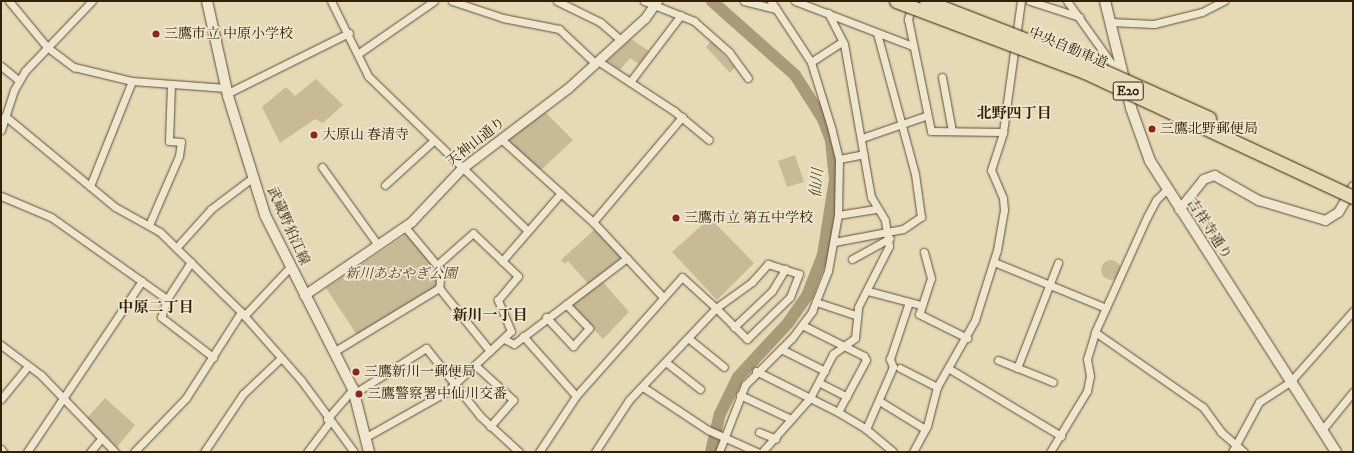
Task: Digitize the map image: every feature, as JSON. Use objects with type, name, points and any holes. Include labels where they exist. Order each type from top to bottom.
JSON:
[{"type":"highway","name":"中央自動車道","points":[[896,1],[1085,72],[1353,197]]},
{"type":"highway","name":"中央自動車道","points":[[926,1],[1086,62],[1353,186]]},
{"type":"main road","name":"武蔵野狛江線","points":[[207,1],[227,90],[252,178],[290,266],[335,351],[354,391],[369,452]]},
{"type":"main road","name":"吉祥寺通り","points":[[1105,1],[1120,68],[1137,129],[1166,190],[1336,452]]},
{"type":"street","points":[[10,1],[47,47],[74,67],[132,81],[227,90],[349,33]]},
{"type":"street","points":[[1,130],[18,80],[47,47],[92,1]]},
{"type":"street","points":[[331,1],[349,33],[368,76],[433,141],[527,230]]},
{"type":"street","points":[[359,54],[434,1]]},
{"type":"street","points":[[452,1],[503,18],[559,29],[596,62],[630,82],[682,118],[709,140]]},
{"type":"street","points":[[557,1],[600,22],[621,40]]},
{"type":"street","points":[[644,1],[656,3],[681,15],[724,47],[748,78]]},
{"type":"street","points":[[744,1],[776,9]]},
{"type":"street","points":[[719,452],[723,434],[740,395],[756,371],[802,326],[816,302],[834,242],[838,215],[839,159],[811,62],[771,1]]},
{"type":"street","points":[[795,1],[912,46]]},
{"type":"street","points":[[914,1],[908,19],[925,116],[931,131],[1003,132]]},
{"type":"street","points":[[913,452],[925,429],[937,387],[967,338],[994,262],[1004,210],[1003,198],[991,170],[1003,132],[1021,1]]},
{"type":"street","points":[[1030,1],[1080,16]]},
{"type":"street","points":[[1067,1],[1080,16],[1112,64],[1120,68]]},
{"type":"street","points":[[1110,22],[1154,24],[1202,12],[1224,1]]},
{"type":"street","name":"天神山通り","points":[[304,295],[405,227],[461,168],[501,139],[596,62],[621,40],[656,3]]},
{"type":"street","points":[[762,452],[776,439],[790,419],[810,398],[820,383],[832,354],[855,338],[855,316],[887,254],[889,235],[876,209],[842,42],[828,13]]},
{"type":"street","points":[[630,82],[681,15]]},
{"type":"street","points":[[852,259],[889,235],[903,229],[921,217],[915,174],[900,124],[877,33]]},
{"type":"street","points":[[811,62],[842,42]]},
{"type":"street","points":[[1,66],[18,80]]},
{"type":"street","points":[[942,77],[952,131]]},
{"type":"street","points":[[90,186],[132,81]]},
{"type":"street","points":[[149,225],[179,156],[181,142],[170,141],[171,84]]},
{"type":"street","points":[[5,116],[115,207],[149,225],[191,262],[242,314],[281,358],[328,421],[354,452]]},
{"type":"street","points":[[862,138],[925,116]]},
{"type":"street","points":[[593,222],[682,118]]},
{"type":"street","points":[[501,139],[593,222],[663,297]]},
{"type":"street","points":[[385,185],[433,141]]},
{"type":"street","points":[[839,159],[864,154]]},
{"type":"street","points":[[322,167],[378,245]]},
{"type":"street","points":[[1179,209],[1203,179],[1214,175],[1258,200],[1325,220],[1338,212],[1353,186]]},
{"type":"street","points":[[176,248],[211,209],[252,178]]},
{"type":"street","points":[[1050,452],[1087,391],[1090,376],[1087,359],[1095,332],[1156,200],[1166,190]]},
{"type":"street","points":[[502,261],[527,230],[561,193]]},
{"type":"street","points":[[1,196],[51,217],[167,299]]},
{"type":"street","points":[[838,215],[876,209]]},
{"type":"street","points":[[405,227],[438,265],[441,270],[440,288],[490,351]]},
{"type":"street","points":[[366,437],[430,403],[453,386],[511,331],[498,300],[518,276],[473,233],[438,265]]},
{"type":"street","points":[[834,242],[889,235]]},
{"type":"street","points":[[924,252],[931,278],[920,305],[919,314],[967,338]]},
{"type":"street","points":[[504,339],[514,344],[546,317],[605,278],[627,258]]},
{"type":"street","points":[[191,262],[167,299],[163,320],[213,356]]},
{"type":"street","points":[[994,262],[1049,286],[1106,308]]},
{"type":"street","points":[[1017,368],[1058,263]]},
{"type":"street","points":[[539,452],[576,396],[682,277],[716,308],[747,339],[790,297],[799,274],[768,264],[752,282],[716,308],[642,387],[614,421],[596,452]]},
{"type":"street","points":[[134,452],[186,398],[242,314],[290,266]]},
{"type":"street","points":[[734,327],[772,291],[785,269]]},
{"type":"street","points":[[27,452],[60,399],[142,281]]},
{"type":"street","points":[[335,351],[440,288]]},
{"type":"street","points":[[868,291],[920,305]]},
{"type":"street","points":[[816,302],[855,316]]},
{"type":"street","points":[[866,429],[880,402],[893,367],[890,359],[909,302]]},
{"type":"street","points":[[546,317],[573,346],[589,328],[566,304]]},
{"type":"street","points":[[1232,452],[1238,447],[1251,412],[1271,392],[1290,382],[1353,311]]},
{"type":"street","points":[[802,326],[845,346],[866,360],[838,412]]},
{"type":"street","points":[[1095,332],[1203,407],[1244,452]]},
{"type":"street","points":[[523,336],[576,396]]},
{"type":"street","points":[[688,338],[724,367]]},
{"type":"street","points":[[1,345],[41,375],[60,399],[115,452]]},
{"type":"street","points":[[307,452],[328,421],[354,391],[426,348],[453,386],[490,426],[519,452]]},
{"type":"street","points":[[781,348],[825,371]]},
{"type":"street","points":[[204,452],[243,394],[281,358]]},
{"type":"street","points":[[998,360],[1053,382]]},
{"type":"street","points":[[666,363],[700,389]]},
{"type":"street","points":[[475,365],[513,400],[490,426]]},
{"type":"street","points":[[1,399],[28,366]]},
{"type":"street","points":[[900,368],[937,387]]},
{"type":"street","points":[[948,368],[1061,436]]},
{"type":"street","points":[[756,371],[838,412],[866,429],[893,452]]},
{"type":"street","points":[[820,383],[847,397]]},
{"type":"street","points":[[642,387],[710,430],[723,434],[757,452]]},
{"type":"street","points":[[1322,430],[1353,392]]},
{"type":"street","points":[[740,395],[790,419]]},
{"type":"street","points":[[880,402],[925,429]]},
{"type":"street","points":[[759,432],[776,439]]},
{"type":"street","points":[[90,452],[101,439]]},
{"type":"green space","points":[[631,39],[649,51],[639,64],[630,58],[620,70],[607,61]]},
{"type":"green space","points":[[711,41],[735,67],[730,73],[706,47]]},
{"type":"green space","points":[[316,79],[343,105],[323,123],[315,119],[280,143],[262,107],[286,87],[295,96]]},
{"type":"green space","points":[[545,112],[573,140],[540,171],[510,142],[510,138]]},
{"type":"green space","points":[[795,155],[804,182],[787,187],[778,161]]},
{"type":"green space","points":[[710,218],[754,263],[717,300],[672,252]]},
{"type":"green space","points":[[595,229],[623,258],[590,286],[568,261],[565,264],[561,260]]},
{"type":"green space","name":"新川あおやぎ公園","points":[[407,234],[439,272],[437,286],[357,335],[326,288]]},
{"type":"green space","points":[[1111,260],[1118,263],[1121,270],[1118,277],[1111,280],[1104,277],[1101,270],[1104,263]]},
{"type":"green space","points":[[603,282],[629,312],[603,339],[571,305]]},
{"type":"green space","points":[[105,398],[135,425],[117,447],[87,418]]},
{"type":"waterway","name":"仙川","points":[[711,452],[720,414],[738,377],[788,323],[807,296],[823,255],[835,179],[831,140],[823,119],[795,75],[712,1]]},
{"type":"place","name":"三鷹市立 中原小学校","points":[[156,34]]},
{"type":"place","name":"三鷹北野郵便局","points":[[1152,129]]},
{"type":"place","name":"大原山 春清寺","points":[[314,135]]},
{"type":"place","name":"三鷹市立 第五中学校","points":[[676,218]]},
{"type":"place","name":"三鷹新川一郵便局","points":[[356,372]]},
{"type":"place","name":"三鷹警察署中仙川交番","points":[[359,394]]},
{"type":"district","name":"北野四丁目","points":[[1014,114]]},
{"type":"district","name":"中原二丁目","points":[[156,308]]},
{"type":"district","name":"新川一丁目","points":[[490,316]]}]
